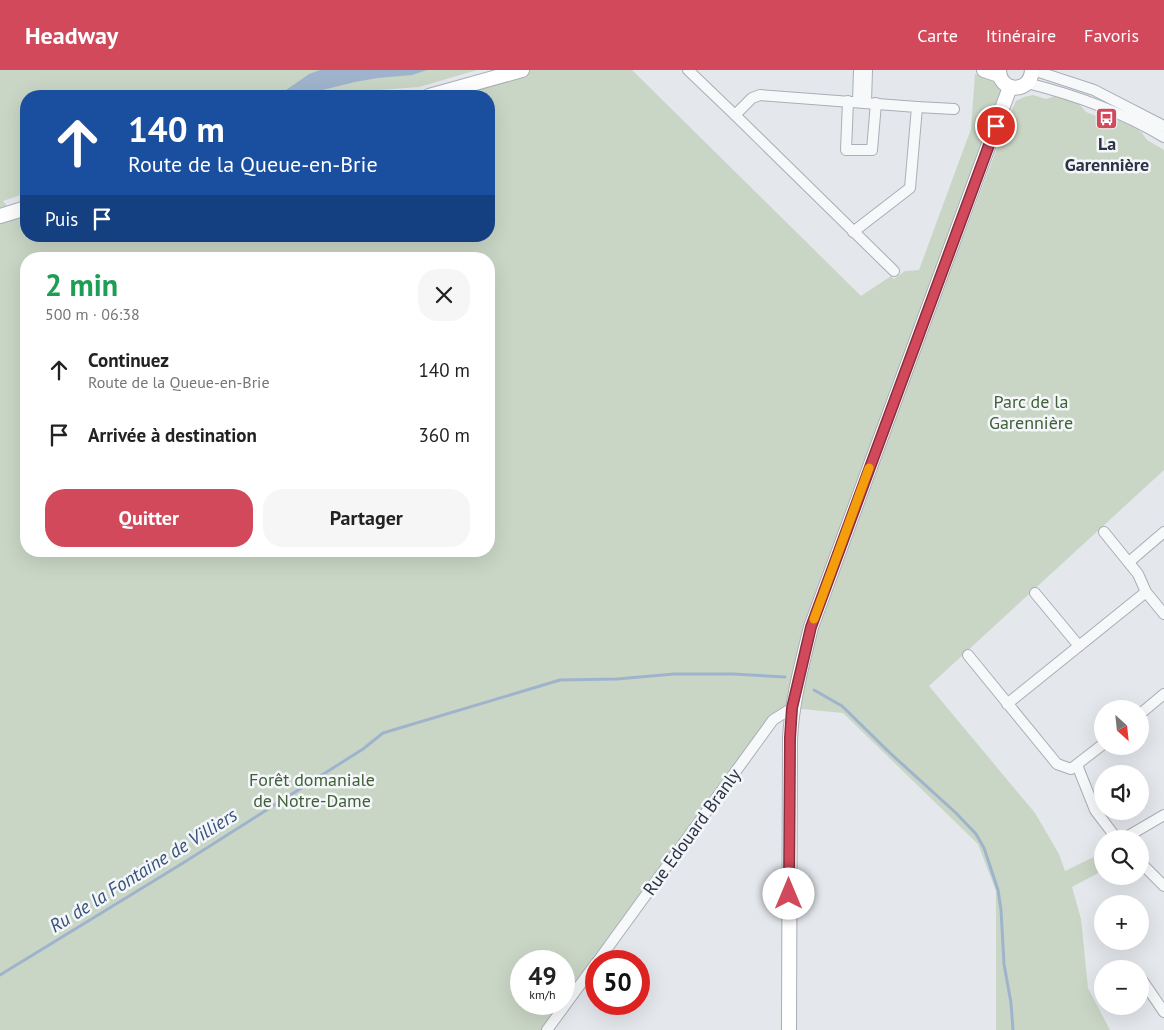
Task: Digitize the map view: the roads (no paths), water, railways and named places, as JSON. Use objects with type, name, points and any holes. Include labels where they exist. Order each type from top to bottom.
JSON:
[{"type":"main road","points":[[450,90],[522,70]]},
{"type":"main road","points":[[984,70],[999,72],[1002,81],[1010,87],[1018,88],[1031,74]]},
{"type":"main road","points":[[789,1030],[790,748],[792,708],[811,627],[1010,87]]},
{"type":"main road","points":[[0,216],[20,210]]},
{"type":"street","points":[[688,70],[894,271]]},
{"type":"street","points":[[860,70],[862,102]]},
{"type":"street","points":[[862,102],[867,70]]},
{"type":"street","points":[[1031,74],[1071,95],[1120,114],[1162,127]]},
{"type":"street","points":[[735,115],[752,98],[760,95],[954,109]]},
{"type":"street","points":[[853,232],[910,188],[916,107]]},
{"type":"street","points":[[1104,532],[1138,574],[1146,592],[1164,614]]},
{"type":"street","points":[[1129,562],[1164,532]]},
{"type":"street","points":[[1007,704],[1146,592]]},
{"type":"street","points":[[1035,593],[1079,646]]},
{"type":"street","points":[[968,655],[1056,764],[1071,769],[1094,752]]},
{"type":"street","points":[[1149,706],[1164,694]]},
{"type":"street","name":"Rue Edouard Branly","points":[[606,950],[773,720],[792,708]]},
{"type":"street","points":[[1077,766],[1095,810],[1110,830]]},
{"type":"street","points":[[1138,830],[1164,815]]},
{"type":"street","points":[[1149,871],[1164,886]]},
{"type":"street","name":"Rue Edouard Branly","points":[[548,1030],[585,979]]},
{"type":"street","points":[[1149,990],[1164,1012]]},
{"type":"water","points":[[320,70],[427,70],[412,75],[378,78],[322,90],[286,90],[309,74]]},
{"type":"waterway","name":"Ru de la Fontaine de Villiers","points":[[0,975],[183,863],[363,749],[383,733],[560,680],[617,679],[674,674],[733,674],[785,677]]},
{"type":"waterway","name":"Ru de la Fontaine de Villiers","points":[[814,690],[842,706],[976,834],[984,848],[998,890],[1004,964],[1011,1003],[1013,1030]]},
{"type":"place","name":"La Garennière","points":[[1107,119]]},
{"type":"park label","name":"Parc de la Garennière","points":[[1031,412]]},
{"type":"park label","name":"Forêt domaniale de Notre-Dame","points":[[312,790]]}]
